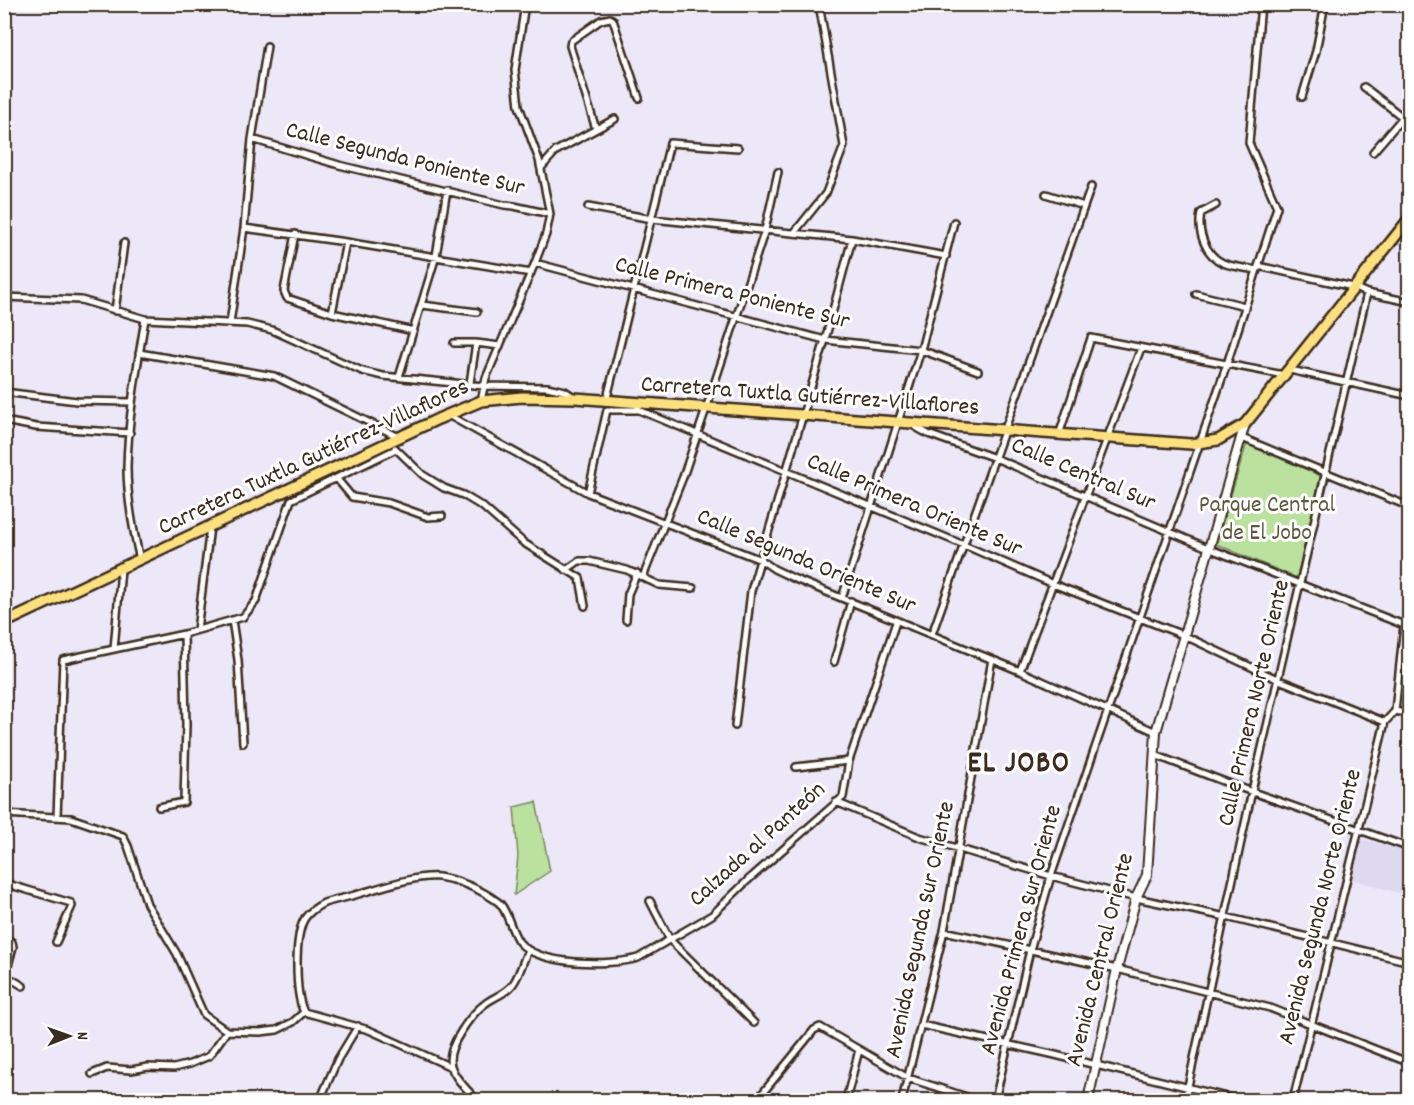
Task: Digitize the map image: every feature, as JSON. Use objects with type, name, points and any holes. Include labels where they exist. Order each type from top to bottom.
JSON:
[{"type":"main road","name":"Carretera Tuxtla Gutiérrez-Villaflores","points":[[4,623],[481,401],[522,397],[575,398],[607,406],[802,416],[1191,444],[1218,440],[1245,424],[1410,218]]},
{"type":"street","points":[[481,401],[484,386],[546,234],[550,214],[540,168],[519,106],[515,70],[525,4]]},
{"type":"street","points":[[794,234],[826,193],[844,146],[819,4]]},
{"type":"street","name":"Avenida Primera Sur Oriente","points":[[995,1101],[1030,950],[1051,876],[1227,364],[1276,207],[1249,143],[1261,4]]},
{"type":"street","points":[[1302,97],[1316,51],[1325,4]]},
{"type":"street","points":[[1404,4],[1410,7]]},
{"type":"street","points":[[596,129],[570,46],[571,41],[601,20],[610,18],[614,20],[639,98]]},
{"type":"street","points":[[230,323],[244,228],[252,139],[267,46]]},
{"type":"street","points":[[1364,87],[1410,123]]},
{"type":"street","points":[[1373,152],[1410,108]]},
{"type":"street","points":[[540,168],[556,151],[615,119]]},
{"type":"street","name":"Calle Segunda Poniente Sur","points":[[252,139],[339,165],[550,214]]},
{"type":"street","points":[[588,493],[633,289],[670,143],[738,148]]},
{"type":"street","points":[[643,578],[706,410],[765,230],[778,172]]},
{"type":"street","points":[[932,634],[1091,187]]},
{"type":"street","points":[[399,377],[436,256],[447,190]]},
{"type":"street","points":[[1046,194],[1084,206]]},
{"type":"street","points":[[1216,205],[1201,213],[1199,221],[1205,244],[1223,263],[1353,287],[1367,293],[1410,302]]},
{"type":"street","points":[[588,207],[652,219],[852,239],[946,256]]},
{"type":"street","points":[[842,598],[921,350],[954,222]]},
{"type":"street","points":[[244,228],[436,256],[531,273]]},
{"type":"street","points":[[294,234],[284,291],[287,298],[332,313],[414,331]]},
{"type":"street","points":[[735,726],[751,591],[825,340],[852,239]]},
{"type":"street","points":[[332,313],[346,242]]},
{"type":"street","points":[[115,311],[124,243]]},
{"type":"street","name":"Calle Primera Poniente Sur","points":[[535,263],[825,340],[921,350],[978,371]]},
{"type":"street","name":"Calle Primera Norte Oriente","points":[[1185,1101],[1252,791],[1367,293]]},
{"type":"street","points":[[1196,294],[1245,306]]},
{"type":"street","points":[[4,297],[81,300],[145,319],[247,324],[272,330],[362,371],[383,376],[484,386],[547,387],[565,391],[575,398]]},
{"type":"street","points":[[422,305],[477,312]]},
{"type":"street","points":[[140,560],[133,530],[127,469],[132,402],[145,319]]},
{"type":"street","points":[[1059,435],[1091,338],[1410,396]]},
{"type":"street","points":[[454,344],[477,343],[500,346]]},
{"type":"street","points":[[470,383],[477,343]]},
{"type":"street","points":[[1020,671],[1141,348]]},
{"type":"street","points":[[139,353],[274,376],[395,442],[423,475],[483,507],[524,543],[580,578],[585,606]]},
{"type":"street","points":[[4,392],[77,401],[132,402]]},
{"type":"street","name":"Calle Primera Oriente Sur","points":[[638,407],[872,508],[1183,636],[1279,680],[1385,722]]},
{"type":"street","name":"Calle Segunda Oriente Sur","points":[[448,415],[588,493],[761,560],[774,569],[896,622],[992,659],[1156,732]]},
{"type":"street","points":[[4,421],[36,427],[130,433]]},
{"type":"street","name":"Calle Central Sur","points":[[911,424],[928,434],[995,458],[1209,548],[1404,626]]},
{"type":"street","name":"Avenida Central Oriente","points":[[1088,1101],[1117,969],[1136,898],[1147,875],[1156,732],[1245,424]]},
{"type":"street","points":[[944,440],[950,427]]},
{"type":"street","points":[[1242,438],[1410,507]]},
{"type":"street","points":[[276,496],[291,500],[337,479],[395,442]]},
{"type":"street","points":[[337,479],[352,497],[389,503],[428,517],[442,516]]},
{"type":"street","points":[[57,817],[62,663],[65,659],[184,634],[243,617],[256,601],[291,500]]},
{"type":"street","points":[[197,630],[210,527]]},
{"type":"street","points":[[566,570],[579,561],[590,561],[637,573],[659,585],[693,588]]},
{"type":"street","points":[[114,649],[121,569]]},
{"type":"street","points":[[626,620],[628,594],[637,573]]},
{"type":"street","points":[[834,662],[850,602]]},
{"type":"street","points":[[1385,722],[1395,711],[1404,626],[1410,618]]},
{"type":"street","points":[[232,620],[238,660],[243,743]]},
{"type":"street","name":"Calzada al Panteón","points":[[528,950],[547,957],[575,962],[627,961],[638,958],[712,915],[747,881],[843,797],[849,761],[896,622]]},
{"type":"street","points":[[159,807],[184,802],[186,725],[184,634]]},
{"type":"street","name":"Avenida Segunda Sur Oriente","points":[[903,1101],[944,931],[992,659]]},
{"type":"street","points":[[1395,711],[1410,714]]},
{"type":"street","name":"Avenida Segunda Norte Oriente","points":[[1293,1101],[1385,722]]},
{"type":"street","points":[[1155,755],[1358,831],[1410,848]]},
{"type":"street","points":[[796,767],[849,761]]},
{"type":"street","points":[[836,802],[919,837],[1051,876],[1410,962]]},
{"type":"street","points":[[4,814],[71,818],[123,837],[147,904],[177,954],[204,1016],[227,1031],[260,1032],[277,1030],[293,1022],[304,1012]]},
{"type":"street","points":[[304,1012],[300,1003],[298,984],[301,926],[314,908],[333,900],[410,880],[441,878],[479,890],[501,904],[518,941],[528,950],[513,986],[484,1004],[460,1034],[453,1047],[451,1067],[476,1101]]},
{"type":"street","points":[[4,883],[71,903],[72,906],[56,942]]},
{"type":"street","points":[[650,901],[670,940],[754,1023]]},
{"type":"street","points":[[944,931],[1117,969],[1270,1008],[1410,1064]]},
{"type":"street","points":[[4,939],[12,942],[13,946],[6,973],[8,977],[24,986]]},
{"type":"street","points":[[304,1012],[358,1026],[451,1067]]},
{"type":"street","points":[[921,1025],[1096,1064],[1239,1101]]},
{"type":"street","points":[[320,1101],[334,1067],[358,1026]]},
{"type":"street","points":[[757,1101],[816,1028],[820,1027],[908,1078],[976,1101]]},
{"type":"street","points":[[92,1074],[107,1068],[131,1070],[147,1066],[174,1068],[190,1064],[208,1056],[227,1031]]},
{"type":"street","points":[[846,1101],[859,1050]]},
{"type":"shaded area","points":[[1358,838],[1409,852],[1409,896],[1348,878]]},
{"type":"green space","name":"Parque Central de El Jobo","points":[[1247,443],[1321,476],[1297,578],[1216,544]]},
{"type":"green space","points":[[536,802],[550,871],[514,895],[518,856],[514,807]]},
{"type":"district","name":"EL JOBO","points":[[1019,765]]}]
